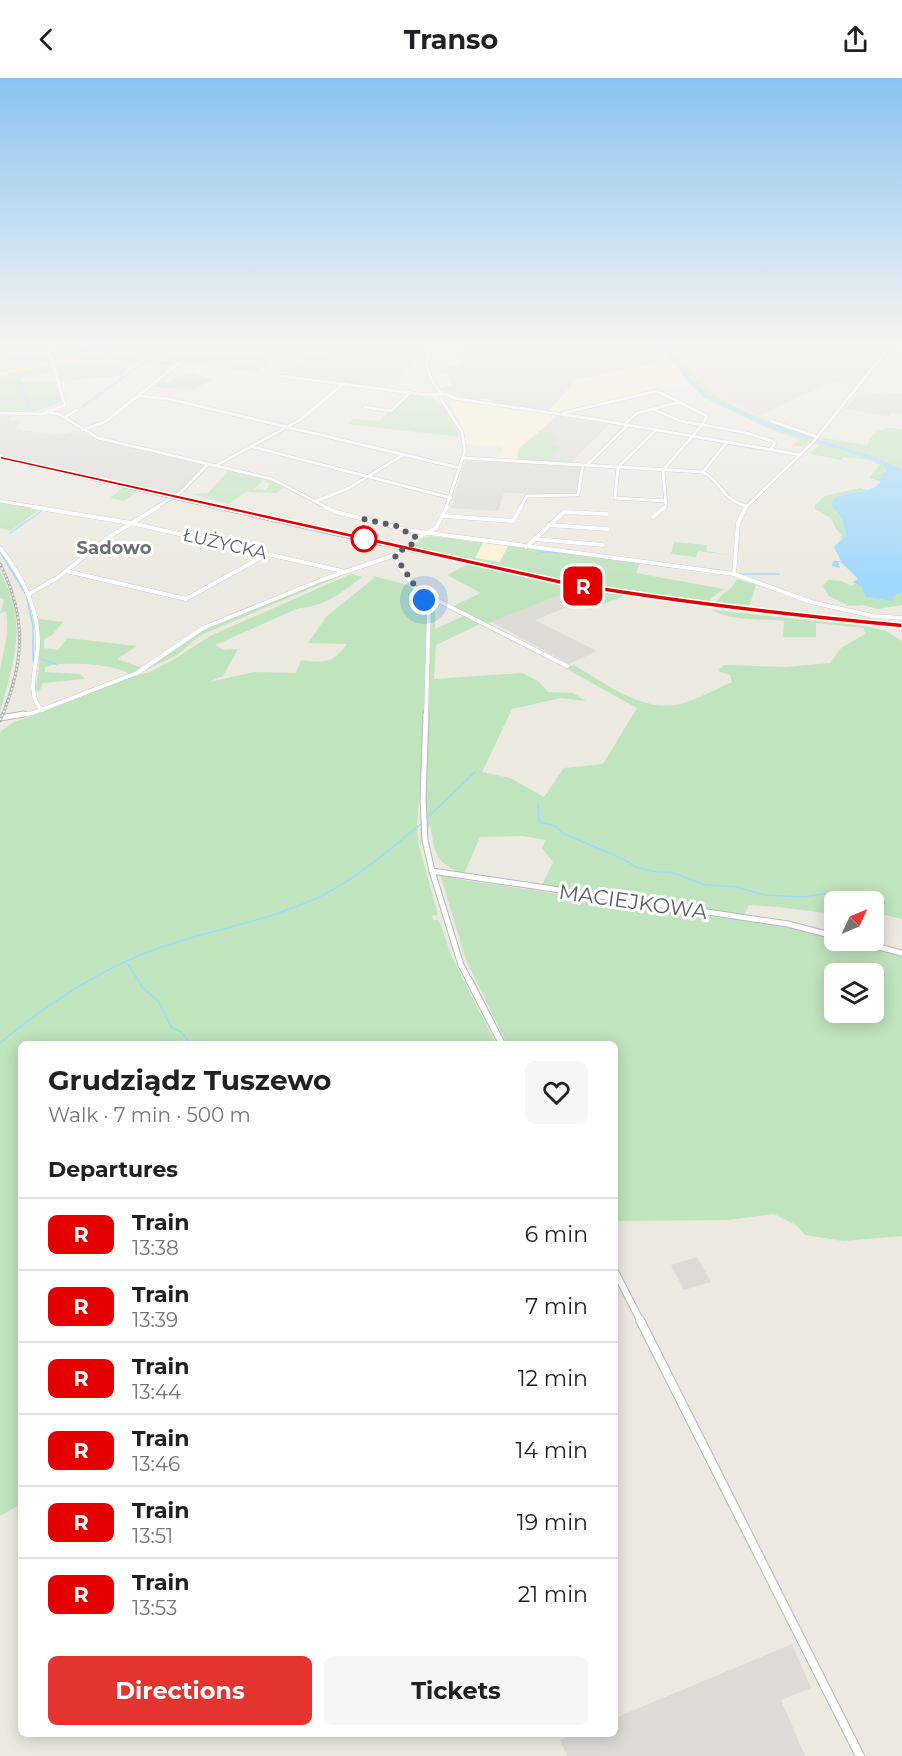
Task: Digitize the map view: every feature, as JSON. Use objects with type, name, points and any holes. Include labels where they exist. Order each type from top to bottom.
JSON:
[{"type":"street","points":[[73,423],[102,439],[272,479],[342,514],[407,530],[526,547],[653,561],[734,574],[811,603],[873,616],[902,618]]},
{"type":"street","points":[[82,430],[102,423]]},
{"type":"street","points":[[272,423],[460,468]]},
{"type":"street","points":[[215,466],[294,423]]},
{"type":"street","points":[[0,718],[25,716],[137,673],[203,628],[343,572],[395,555],[411,545],[417,538],[436,528],[451,498],[463,458],[462,432],[457,423]]},
{"type":"street","points":[[617,423],[801,455]]},
{"type":"street","points":[[693,423],[744,432],[772,441],[775,443],[771,449]]},
{"type":"street","points":[[776,423],[816,440]]},
{"type":"street","points":[[734,574],[738,523],[746,506],[801,455],[829,423]]},
{"type":"street","points":[[442,516],[513,521],[527,496],[578,495],[585,465],[627,425]]},
{"type":"street","points":[[653,518],[666,506],[663,470],[702,425]]},
{"type":"street","points":[[656,430],[618,467],[615,498],[666,501]]},
{"type":"street","points":[[702,472],[727,442]]},
{"type":"street","points":[[253,447],[451,498]]},
{"type":"street","points":[[316,501],[346,490],[403,455]]},
{"type":"street","points":[[463,458],[702,472],[710,476],[717,489],[731,502],[746,506]]},
{"type":"street","points":[[29,594],[44,586],[104,540],[181,492],[208,464]]},
{"type":"street","name":"ŁUŻYCKA","points":[[0,501],[131,523],[343,572]]},
{"type":"street","points":[[526,547],[564,512],[607,514]]},
{"type":"street","points":[[549,525],[608,529]]},
{"type":"street","points":[[407,530],[417,538]]},
{"type":"street","points":[[535,538],[603,544]]},
{"type":"street","points":[[0,548],[17,570],[29,594],[38,642],[33,694],[38,707],[43,710]]},
{"type":"street","points":[[66,570],[186,599],[267,554]]},
{"type":"street","points":[[395,555],[429,609],[430,617],[423,798],[425,840],[432,871],[461,965],[500,1041]]},
{"type":"street","points":[[416,590],[567,666]]},
{"type":"street","name":"MACIEJKOWA","points":[[432,871],[788,924],[824,933]]},
{"type":"street","points":[[884,948],[902,952]]},
{"type":"street","points":[[618,1277],[860,1756]]},
{"type":"shaded area","points":[[0,423],[20,423],[14,429],[56,435],[75,431],[97,439],[205,465],[177,494],[0,456]]},
{"type":"shaded area","points":[[460,423],[551,423],[517,461],[498,459],[503,446],[467,444]]},
{"type":"shaded area","points":[[548,423],[609,425],[569,464],[518,449]]},
{"type":"shaded area","points":[[465,461],[581,466],[577,495],[504,493],[498,511],[451,508]]},
{"type":"shaded area","points":[[483,543],[508,546],[500,562],[475,558]]},
{"type":"shaded area","points":[[558,596],[577,603],[535,620],[597,651],[569,664],[492,622]]},
{"type":"shaded area","points":[[697,1257],[711,1282],[684,1290],[671,1265]]},
{"type":"shaded area","points":[[792,1644],[811,1688],[781,1700],[805,1756],[567,1756],[560,1740],[568,1737],[618,1737],[618,1717]]},
{"type":"green space","points":[[453,423],[459,437],[347,424]]},
{"type":"green space","points":[[757,423],[775,423],[823,442],[824,438],[867,445],[873,435],[881,430],[902,429],[902,468],[884,463],[887,472],[880,479],[872,479],[869,478],[879,465],[869,460],[843,457],[841,460],[810,454],[819,445],[808,442],[803,447],[792,445],[801,440]]},
{"type":"green space","points":[[540,431],[555,434],[552,437],[559,438],[553,444],[562,447],[552,457],[572,461],[569,464],[517,461],[518,449]]},
{"type":"green space","points":[[0,459],[171,497],[138,491],[124,501],[110,498],[123,487]]},
{"type":"green space","points":[[229,470],[265,479],[254,489],[266,490],[270,483],[264,482],[267,479],[285,486],[277,493],[246,492],[229,504],[192,494],[208,493]]},
{"type":"green space","points":[[860,488],[868,490],[840,496],[835,512],[843,524],[845,538],[839,539],[842,535],[831,518],[815,509],[815,505],[825,496]]},
{"type":"green space","points":[[0,502],[41,509],[10,531],[0,528]]},
{"type":"green space","points":[[431,536],[483,543],[475,558],[500,562],[508,546],[673,566],[672,568],[640,563],[636,573],[724,589],[711,598],[710,604],[522,573],[411,548],[423,538]]},
{"type":"green space","points":[[674,542],[707,545],[706,551],[729,555],[698,551],[696,557],[671,554]]},
{"type":"green space","points":[[468,564],[625,595],[590,610],[558,596],[492,622],[480,624],[436,645],[434,679],[522,673],[538,681],[548,692],[573,693],[586,701],[561,698],[512,709],[482,772],[510,778],[544,797],[564,768],[603,764],[637,708],[565,668],[574,665],[622,694],[649,704],[676,705],[732,682],[730,675],[720,672],[719,669],[725,665],[786,667],[830,663],[841,648],[865,634],[864,628],[816,623],[816,637],[783,637],[784,621],[738,618],[712,610],[864,626],[886,631],[902,641],[902,919],[884,915],[884,891],[824,891],[824,913],[749,905],[743,916],[542,885],[553,862],[542,848],[546,840],[523,836],[480,837],[464,874],[441,861],[435,850],[430,825],[420,846],[422,798],[419,798],[417,825],[419,846],[438,915],[432,916],[433,920],[439,920],[451,955],[494,1041],[18,1041],[18,1506],[0,1516],[0,732],[14,722],[59,706],[131,675],[148,673],[210,636],[351,574],[362,577],[333,598],[317,605],[299,608],[215,645],[224,650],[238,649],[223,676],[209,682],[254,672],[296,673],[301,660],[322,662],[332,659],[347,644],[308,643],[326,617],[374,578],[373,576],[408,585],[416,593],[425,595],[435,610],[435,629],[468,614],[453,606],[481,593],[447,575]]},
{"type":"green space","points":[[347,571],[350,572],[201,635],[177,655],[144,671],[197,633]]},
{"type":"green space","points":[[0,572],[9,590],[14,608],[16,642],[0,712],[0,673],[7,628],[6,611],[0,614],[4,599],[0,598]]},
{"type":"green space","points":[[737,579],[756,585],[749,607],[716,602],[732,587]]},
{"type":"green space","points":[[828,580],[862,586],[865,597],[891,601],[902,592],[902,605],[878,609],[863,605],[849,606],[829,596],[823,586]]},
{"type":"green space","points":[[39,619],[63,622],[52,635],[44,639],[44,648],[58,650],[67,638],[137,646],[117,659],[142,668],[129,674],[104,666],[52,665],[45,667],[45,672],[80,674],[85,679],[43,683],[40,690],[35,691],[39,668]]},
{"type":"green space","points":[[440,874],[457,879],[807,930],[824,934],[824,951],[884,950],[902,955],[902,1236],[843,1241],[805,1235],[796,1225],[774,1214],[728,1220],[618,1221],[618,1041],[506,1041],[466,960]]},
{"type":"water","points":[[882,463],[902,468],[902,592],[892,598],[893,601],[865,597],[862,587],[853,582],[858,579],[841,562],[838,562],[840,568],[832,566],[833,561],[841,561],[834,547],[846,535],[842,520],[832,506],[833,500],[845,494],[865,491],[877,486],[881,481],[873,480],[882,478],[883,473],[887,472]]},
{"type":"waterway","points":[[764,423],[878,460],[902,471]]},
{"type":"waterway","points":[[10,533],[43,510]]},
{"type":"waterway","points":[[540,551],[570,554]]},
{"type":"waterway","points":[[0,552],[25,593]]},
{"type":"waterway","points":[[537,554],[545,552]]},
{"type":"waterway","points":[[739,574],[779,574]]},
{"type":"waterway","points":[[27,599],[33,626],[33,660],[35,660]]},
{"type":"waterway","points":[[41,659],[56,664]]},
{"type":"waterway","points":[[428,817],[475,772]]},
{"type":"waterway","points":[[538,805],[539,822],[555,826],[562,833],[623,859],[636,867],[656,872],[671,872],[705,885],[736,887],[765,895],[801,897],[825,894],[843,898],[857,895],[885,902]]},
{"type":"waterway","points":[[0,1043],[74,989],[135,957],[177,942],[263,918],[325,894],[363,871],[421,824]]},
{"type":"waterway","points":[[128,964],[143,988],[159,1002],[171,1027],[181,1032],[188,1041]]},
{"type":"railway","points":[[0,458],[335,534],[588,585],[787,614],[902,625]]},
{"type":"railway","points":[[0,564],[15,604],[20,642],[14,681],[0,721]]},
{"type":"train","name":"R","points":[[0,458],[558,581],[648,597],[759,612],[902,626]]},
{"type":"district","name":"Sadowo","points":[[114,548]]},
{"type":"route","points":[[364,539],[363,519],[396,526],[407,530],[417,538],[415,542],[396,553],[395,556],[424,600]]}]
